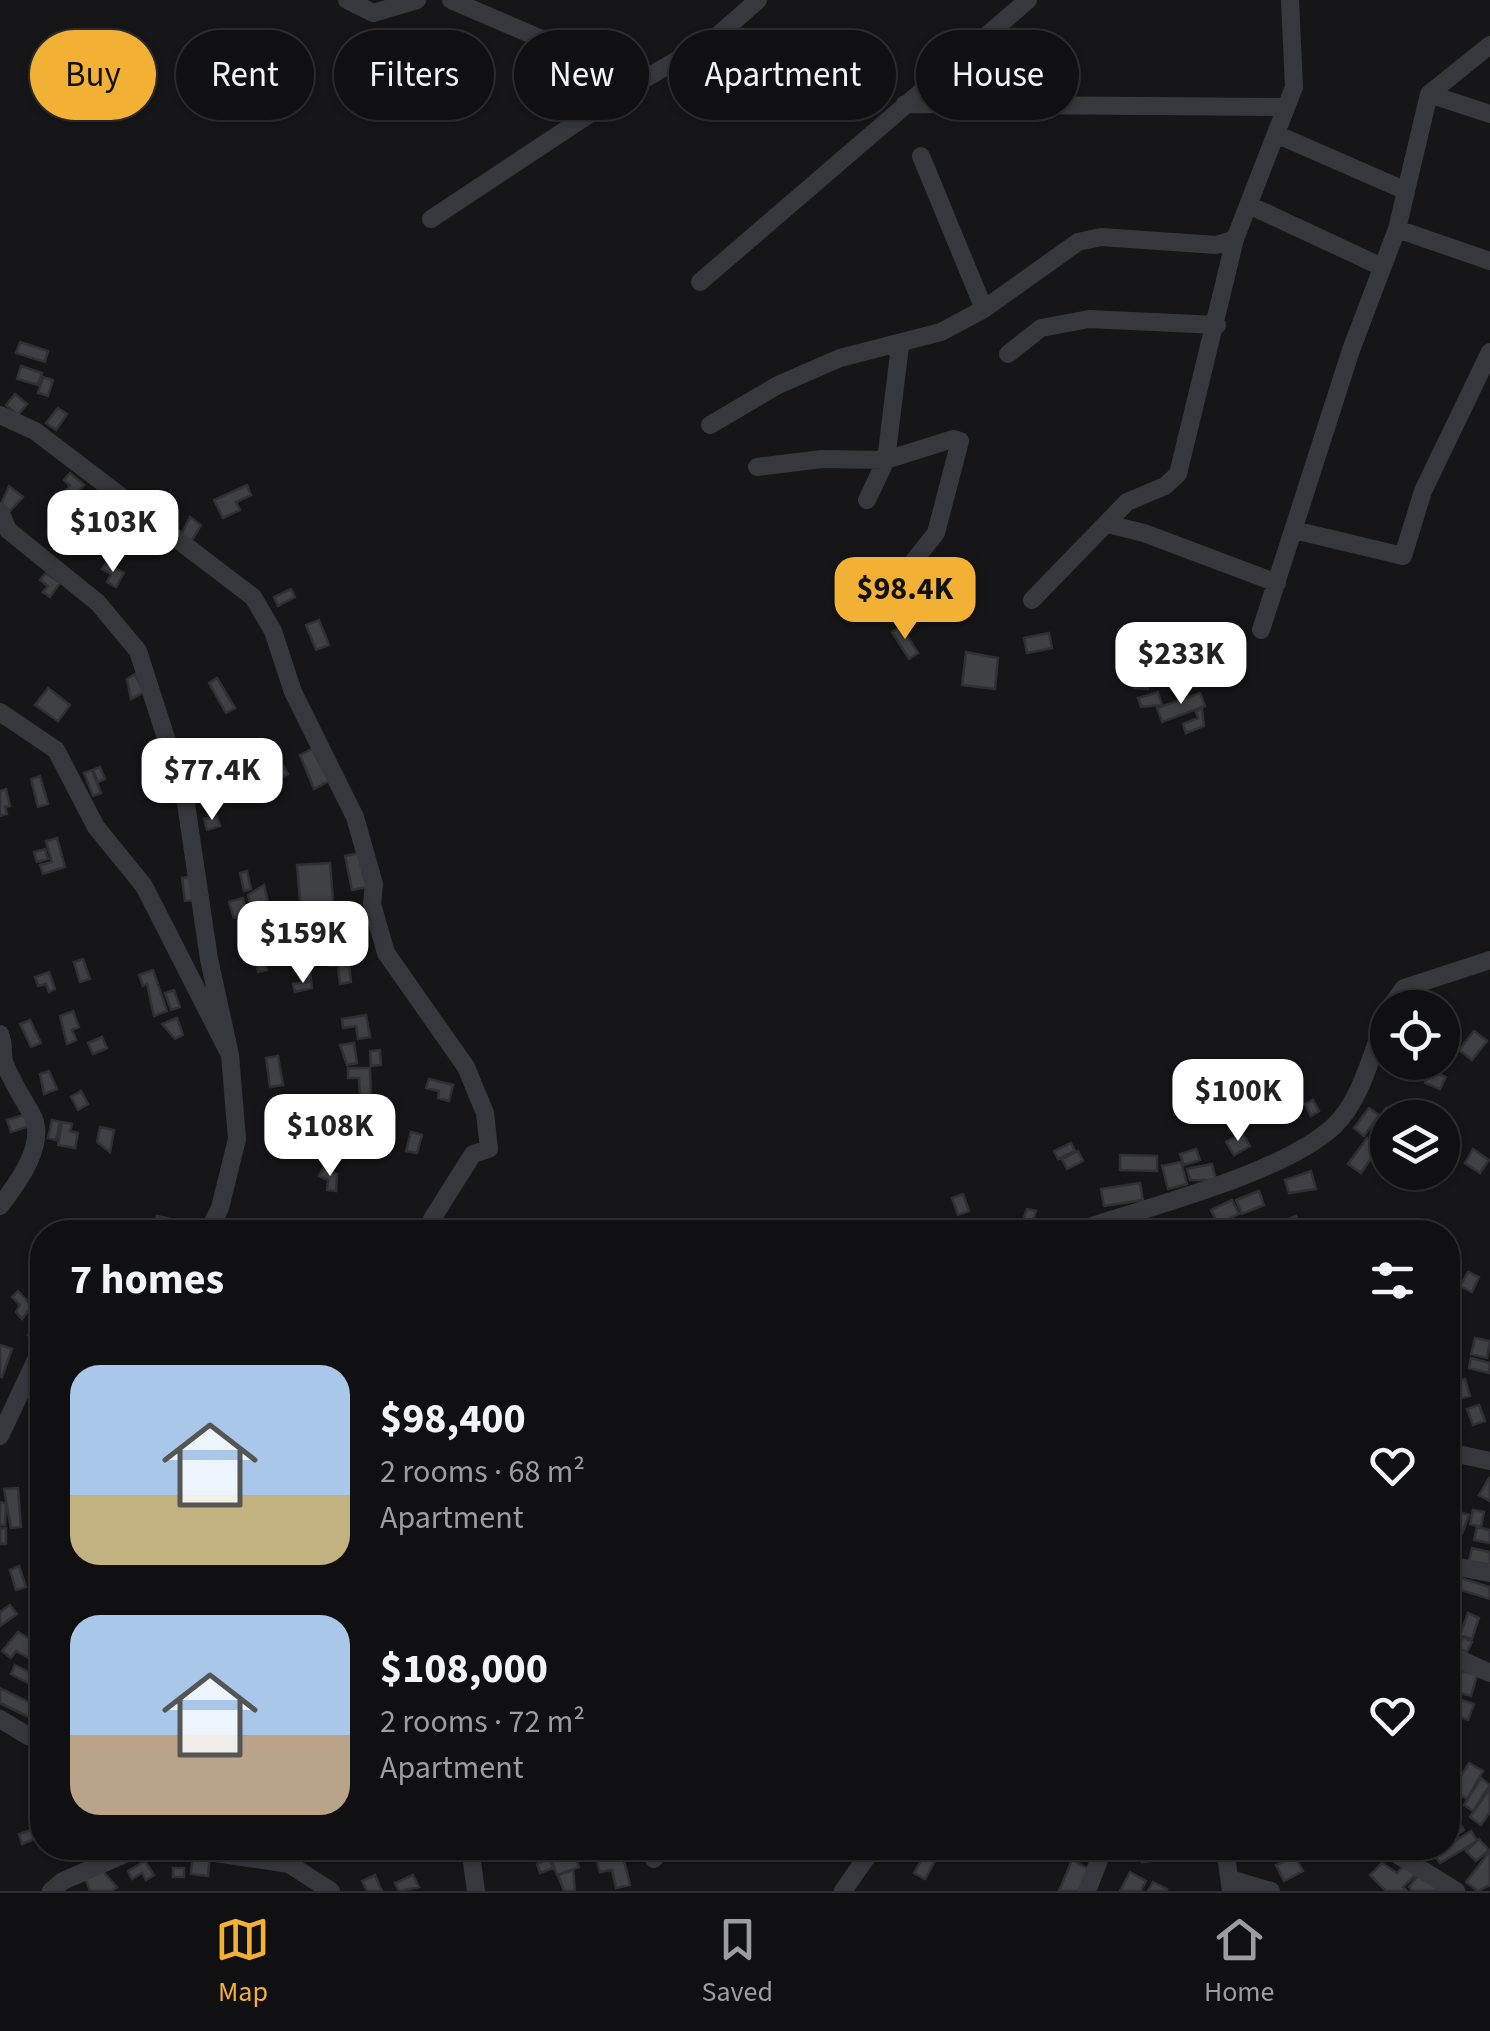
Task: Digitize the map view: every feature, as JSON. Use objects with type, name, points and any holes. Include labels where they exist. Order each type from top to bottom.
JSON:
[{"type":"street","points":[[346,0],[373,13],[417,0]]},
{"type":"street","points":[[451,0],[521,30]]},
{"type":"street","points":[[649,76],[715,38],[758,0]]},
{"type":"street","points":[[700,282],[1028,0]]},
{"type":"street","points":[[1032,600],[1127,502],[1165,486],[1178,474],[1235,239],[1294,86],[1290,0]]},
{"type":"street","points":[[1261,630],[1397,230],[1429,94],[1490,45]]},
{"type":"street","points":[[1429,94],[1490,114]]},
{"type":"street","points":[[906,104],[1286,108]]},
{"type":"street","points":[[431,219],[581,120]]},
{"type":"street","points":[[1278,135],[1404,190]]},
{"type":"street","points":[[921,156],[984,309]]},
{"type":"street","points":[[1249,204],[1382,267]]},
{"type":"street","points":[[1397,230],[1490,260]]},
{"type":"street","points":[[710,425],[778,385],[840,358],[900,346],[940,332],[984,309],[1078,242],[1101,237],[1216,244],[1235,239]]},
{"type":"street","points":[[1008,354],[1041,328],[1089,318],[1217,325]]},
{"type":"street","points":[[867,500],[886,460],[900,346]]},
{"type":"street","points":[[1294,530],[1403,556],[1422,490],[1490,352]]},
{"type":"street","points":[[0,415],[35,431],[218,568],[252,597],[273,631],[293,692],[355,817],[374,884],[372,904],[386,953],[466,1067],[485,1113],[489,1149],[473,1154],[432,1219]]},
{"type":"street","points":[[757,468],[822,460],[886,460],[953,440],[960,442],[961,451],[936,533],[913,562]]},
{"type":"street","points":[[0,511],[8,530],[98,603],[138,650],[185,797],[209,959],[230,1055],[237,1139],[214,1220]]},
{"type":"street","points":[[1107,524],[1276,583]]},
{"type":"street","points":[[0,712],[56,750],[96,827],[144,886],[230,1055]]},
{"type":"street","points":[[1403,990],[1490,960]]},
{"type":"street","points":[[0,1034],[4,1045],[2,1058],[32,1113],[36,1134],[29,1161],[0,1206]]},
{"type":"street","points":[[1112,1220],[1200,1193],[1308,1144],[1336,1125],[1356,1096],[1370,1060]]},
{"type":"street","points":[[0,1436],[30,1373]]},
{"type":"street","points":[[1460,1455],[1490,1461]]},
{"type":"street","points":[[1460,1567],[1490,1573]]},
{"type":"street","points":[[1460,1659],[1490,1673]]},
{"type":"street","points":[[0,1719],[30,1736]]},
{"type":"street","points":[[51,1891],[63,1880],[110,1860]]},
{"type":"street","points":[[262,1860],[289,1864],[330,1891]]},
{"type":"street","points":[[472,1860],[476,1891]]},
{"type":"street","points":[[843,1891],[865,1860]]},
{"type":"street","points":[[1086,1891],[1099,1860]]},
{"type":"street","points":[[1228,1860],[1232,1886],[1272,1891]]},
{"type":"street","points":[[1406,1860],[1456,1891]]},
{"type":"building","points":[[20,342],[48,351],[45,362],[16,353]]},
{"type":"building","points":[[21,366],[42,373],[38,385],[17,379]]},
{"type":"building","points":[[43,377],[53,380],[48,396],[38,393]]},
{"type":"building","points":[[15,394],[27,404],[18,415],[6,405]]},
{"type":"building","points":[[58,408],[67,414],[56,430],[46,423]]},
{"type":"building","points":[[70,473],[84,485],[72,499],[64,493],[70,486],[64,480]]},
{"type":"building","points":[[247,485],[251,495],[236,502],[240,510],[223,518],[214,500]]},
{"type":"building","points":[[9,486],[23,497],[10,511],[1,504]]},
{"type":"building","points":[[190,517],[201,525],[189,545],[179,539]]},
{"type":"building","points":[[106,563],[124,573],[116,587],[107,582],[111,574],[102,569]]},
{"type":"building","points":[[46,573],[60,583],[50,597],[43,592],[48,586],[40,580]]},
{"type":"building","points":[[291,589],[295,597],[278,606],[274,597]]},
{"type":"building","points":[[319,620],[329,645],[316,650],[306,625]]},
{"type":"building","points":[[901,626],[918,653],[909,659],[892,632]]},
{"type":"building","points":[[1049,633],[1052,648],[1027,653],[1024,638]]},
{"type":"building","points":[[966,652],[998,658],[995,689],[962,685]]},
{"type":"building","points":[[135,674],[144,692],[131,699],[127,679]]},
{"type":"building","points":[[1136,674],[1149,675],[1148,689],[1134,688]]},
{"type":"building","points":[[217,678],[235,708],[226,713],[209,683]]},
{"type":"building","points":[[48,688],[70,705],[58,721],[35,705]]},
{"type":"building","points":[[1158,692],[1162,705],[1141,707],[1138,698]]},
{"type":"building","points":[[1200,693],[1205,706],[1162,722],[1157,708]]},
{"type":"building","points":[[1202,709],[1204,726],[1186,733],[1183,724],[1198,718],[1196,712]]},
{"type":"building","points":[[312,749],[329,781],[314,789],[300,755]]},
{"type":"building","points":[[163,757],[170,769],[164,772],[153,761]]},
{"type":"building","points":[[279,758],[288,774],[274,782],[265,765]]},
{"type":"building","points":[[100,767],[105,779],[98,782],[93,770]]},
{"type":"building","points":[[92,770],[101,793],[93,796],[84,773]]},
{"type":"building","points":[[40,776],[48,804],[38,807],[31,779]]},
{"type":"building","points":[[6,789],[10,806],[5,807],[7,814],[0,816],[0,791]]},
{"type":"building","points":[[217,816],[220,826],[207,830],[204,819]]},
{"type":"building","points":[[57,838],[65,867],[43,874],[40,865],[52,862],[46,841]]},
{"type":"building","points":[[45,849],[48,859],[37,862],[34,852]]},
{"type":"building","points":[[361,853],[368,887],[352,890],[345,856]]},
{"type":"building","points":[[330,863],[334,911],[301,913],[297,865]]},
{"type":"building","points":[[247,871],[251,889],[244,891],[240,873]]},
{"type":"building","points":[[192,876],[195,900],[185,901],[182,878]]},
{"type":"building","points":[[264,885],[270,910],[261,912],[259,905],[251,908],[248,895]]},
{"type":"building","points":[[243,898],[247,914],[234,918],[229,902]]},
{"type":"building","points":[[267,914],[277,939],[265,942],[260,915]]},
{"type":"building","points":[[261,947],[267,970],[258,972],[252,949]]},
{"type":"building","points":[[307,949],[311,979],[301,980],[297,951]]},
{"type":"building","points":[[348,954],[351,982],[340,984],[338,965],[330,966],[329,956]]},
{"type":"building","points":[[83,959],[90,979],[80,982],[74,962]]},
{"type":"building","points":[[153,970],[167,1011],[154,1016],[147,984],[143,986],[139,975]]},
{"type":"building","points":[[49,972],[55,989],[49,992],[46,984],[38,986],[35,977]]},
{"type":"building","points":[[311,981],[312,988],[295,992],[293,984]]},
{"type":"building","points":[[174,990],[180,1007],[171,1010],[165,993]]},
{"type":"building","points":[[73,1011],[79,1027],[72,1030],[76,1040],[67,1044],[60,1016]]},
{"type":"building","points":[[366,1015],[370,1037],[358,1039],[356,1026],[343,1028],[342,1019]]},
{"type":"building","points":[[177,1018],[183,1035],[175,1039],[162,1024]]},
{"type":"building","points":[[30,1020],[41,1043],[31,1047],[20,1024]]},
{"type":"building","points":[[1474,1031],[1487,1041],[1472,1060],[1460,1049]]},
{"type":"building","points":[[102,1037],[107,1048],[93,1054],[88,1043]]},
{"type":"building","points":[[354,1043],[357,1063],[347,1065],[340,1045]]},
{"type":"building","points":[[380,1050],[381,1065],[371,1066],[370,1051]]},
{"type":"building","points":[[278,1056],[283,1085],[270,1087],[266,1058]]},
{"type":"building","points":[[348,1068],[370,1068],[371,1098],[360,1098],[359,1078],[348,1078]]},
{"type":"building","points":[[49,1071],[57,1089],[44,1094],[40,1074]]},
{"type":"building","points":[[429,1079],[453,1085],[449,1101],[438,1098],[439,1091],[426,1088]]},
{"type":"building","points":[[1426,1080],[1444,1080],[1440,1089],[1425,1083]]},
{"type":"building","points":[[81,1091],[88,1104],[78,1110],[71,1097]]},
{"type":"building","points":[[1313,1100],[1319,1111],[1311,1116],[1305,1104]]},
{"type":"building","points":[[1370,1109],[1370,1128],[1364,1136],[1354,1128]]},
{"type":"building","points":[[30,1113],[33,1125],[11,1132],[7,1120]]},
{"type":"building","points":[[52,1120],[60,1122],[56,1140],[48,1138]]},
{"type":"building","points":[[62,1122],[72,1124],[70,1131],[78,1133],[75,1148],[58,1145]]},
{"type":"building","points":[[100,1127],[114,1130],[110,1152],[97,1142]]},
{"type":"building","points":[[411,1132],[422,1135],[417,1153],[406,1151]]},
{"type":"building","points":[[1242,1133],[1250,1146],[1234,1155],[1226,1142]]},
{"type":"building","points":[[1367,1138],[1370,1140],[1370,1160],[1361,1173],[1348,1164]]},
{"type":"building","points":[[1071,1143],[1075,1151],[1058,1159],[1054,1151]]},
{"type":"building","points":[[1196,1149],[1200,1160],[1184,1165],[1180,1154]]},
{"type":"building","points":[[1473,1149],[1489,1160],[1480,1173],[1465,1163]]},
{"type":"building","points":[[1078,1151],[1083,1161],[1067,1169],[1062,1159]]},
{"type":"building","points":[[1120,1155],[1157,1156],[1157,1171],[1120,1170]]},
{"type":"building","points":[[1181,1162],[1187,1184],[1168,1189],[1162,1166]]},
{"type":"building","points":[[1212,1164],[1216,1180],[1190,1180],[1187,1169]]},
{"type":"building","points":[[323,1168],[337,1174],[336,1191],[327,1190],[328,1180],[319,1176]]},
{"type":"building","points":[[1311,1171],[1316,1189],[1289,1193],[1285,1180]]},
{"type":"building","points":[[1140,1183],[1143,1200],[1104,1206],[1101,1189]]},
{"type":"building","points":[[1259,1191],[1264,1205],[1242,1214],[1236,1200]]},
{"type":"building","points":[[963,1194],[969,1211],[958,1215],[952,1198]]},
{"type":"building","points":[[1232,1200],[1239,1214],[1216,1220],[1211,1210]]},
{"type":"building","points":[[1027,1209],[1036,1211],[1033,1220],[1023,1220]]},
{"type":"building","points":[[1468,1272],[1479,1277],[1472,1292],[1460,1286]]},
{"type":"building","points":[[18,1291],[30,1304],[22,1319],[16,1312],[20,1305],[12,1297]]},
{"type":"building","points":[[1475,1338],[1490,1341],[1487,1358],[1471,1354]]},
{"type":"building","points":[[0,1345],[12,1349],[2,1377],[0,1377]]},
{"type":"building","points":[[1471,1358],[1490,1363],[1489,1373],[1469,1368]]},
{"type":"building","points":[[1465,1379],[1470,1396],[1460,1399],[1460,1380]]},
{"type":"building","points":[[1479,1405],[1485,1421],[1473,1425],[1467,1409]]},
{"type":"building","points":[[1490,1478],[1490,1501],[1479,1495]]},
{"type":"building","points":[[18,1488],[21,1527],[11,1528],[4,1489]]},
{"type":"building","points":[[0,1502],[6,1503],[5,1525],[0,1525]]},
{"type":"building","points":[[1473,1510],[1484,1512],[1481,1527],[1470,1524]]},
{"type":"building","points":[[1460,1512],[1469,1515],[1460,1533]]},
{"type":"building","points":[[1477,1527],[1490,1530],[1490,1543],[1474,1540]]},
{"type":"building","points":[[0,1528],[6,1528],[6,1544],[0,1544]]},
{"type":"building","points":[[1472,1548],[1490,1552],[1490,1565],[1469,1561]]},
{"type":"building","points":[[19,1566],[26,1587],[16,1590],[10,1570]]},
{"type":"building","points":[[1460,1578],[1490,1587],[1490,1599],[1460,1590]]},
{"type":"building","points":[[10,1605],[17,1614],[0,1626],[0,1612]]},
{"type":"building","points":[[1468,1613],[1479,1618],[1472,1639],[1460,1635]]},
{"type":"building","points":[[18,1632],[30,1639],[30,1659],[16,1651],[11,1658],[2,1651]]},
{"type":"building","points":[[1463,1637],[1472,1642],[1467,1652],[1460,1649]]},
{"type":"building","points":[[15,1665],[30,1672],[30,1684],[11,1674]]},
{"type":"building","points":[[1460,1670],[1477,1675],[1471,1696],[1460,1693]]},
{"type":"building","points":[[0,1688],[30,1703],[30,1718],[0,1703]]},
{"type":"building","points":[[1460,1702],[1474,1704],[1468,1720],[1460,1717]]},
{"type":"building","points":[[1469,1763],[1483,1771],[1467,1799],[1460,1794],[1460,1778]]},
{"type":"building","points":[[1481,1778],[1490,1785],[1473,1811],[1464,1805]]},
{"type":"building","points":[[1490,1788],[1490,1812],[1481,1825],[1470,1817]]},
{"type":"building","points":[[30,1830],[30,1841],[22,1844],[19,1834]]},
{"type":"building","points":[[1471,1831],[1477,1841],[1460,1851],[1460,1838]]},
{"type":"building","points":[[1479,1839],[1489,1850],[1476,1861],[1466,1851]]},
{"type":"building","points":[[1490,1851],[1490,1885],[1478,1891],[1466,1882]]},
{"type":"building","points":[[192,1860],[209,1860],[208,1876],[191,1874]]},
{"type":"building","points":[[549,1860],[553,1868],[540,1873],[537,1864]]},
{"type":"building","points":[[551,1860],[576,1860],[579,1867],[557,1875]]},
{"type":"building","points":[[597,1860],[624,1860],[630,1885],[616,1888],[612,1870],[600,1872]]},
{"type":"building","points":[[921,1860],[935,1860],[925,1879],[914,1873]]},
{"type":"building","points":[[1072,1860],[1094,1872],[1084,1891],[1059,1891]]},
{"type":"building","points":[[1297,1860],[1303,1871],[1284,1881],[1276,1865]]},
{"type":"building","points":[[145,1861],[154,1875],[146,1880],[142,1873],[132,1879],[128,1871]]},
{"type":"building","points":[[1408,1862],[1418,1873],[1403,1887],[1407,1891],[1386,1891],[1370,1875],[1382,1863],[1397,1873]]},
{"type":"building","points":[[100,1868],[117,1887],[112,1891],[90,1891],[85,1878]]},
{"type":"building","points":[[173,1868],[184,1868],[184,1877],[173,1877]]},
{"type":"building","points":[[573,1870],[575,1891],[564,1891],[558,1875]]},
{"type":"building","points":[[1130,1872],[1146,1881],[1141,1891],[1120,1891]]},
{"type":"building","points":[[1421,1872],[1448,1891],[1412,1891],[1409,1887]]},
{"type":"building","points":[[375,1875],[382,1891],[367,1891],[362,1881]]},
{"type":"building","points":[[413,1875],[419,1887],[399,1891],[395,1883]]},
{"type":"building","points":[[1153,1882],[1167,1889],[1166,1891],[1148,1891]]}]
